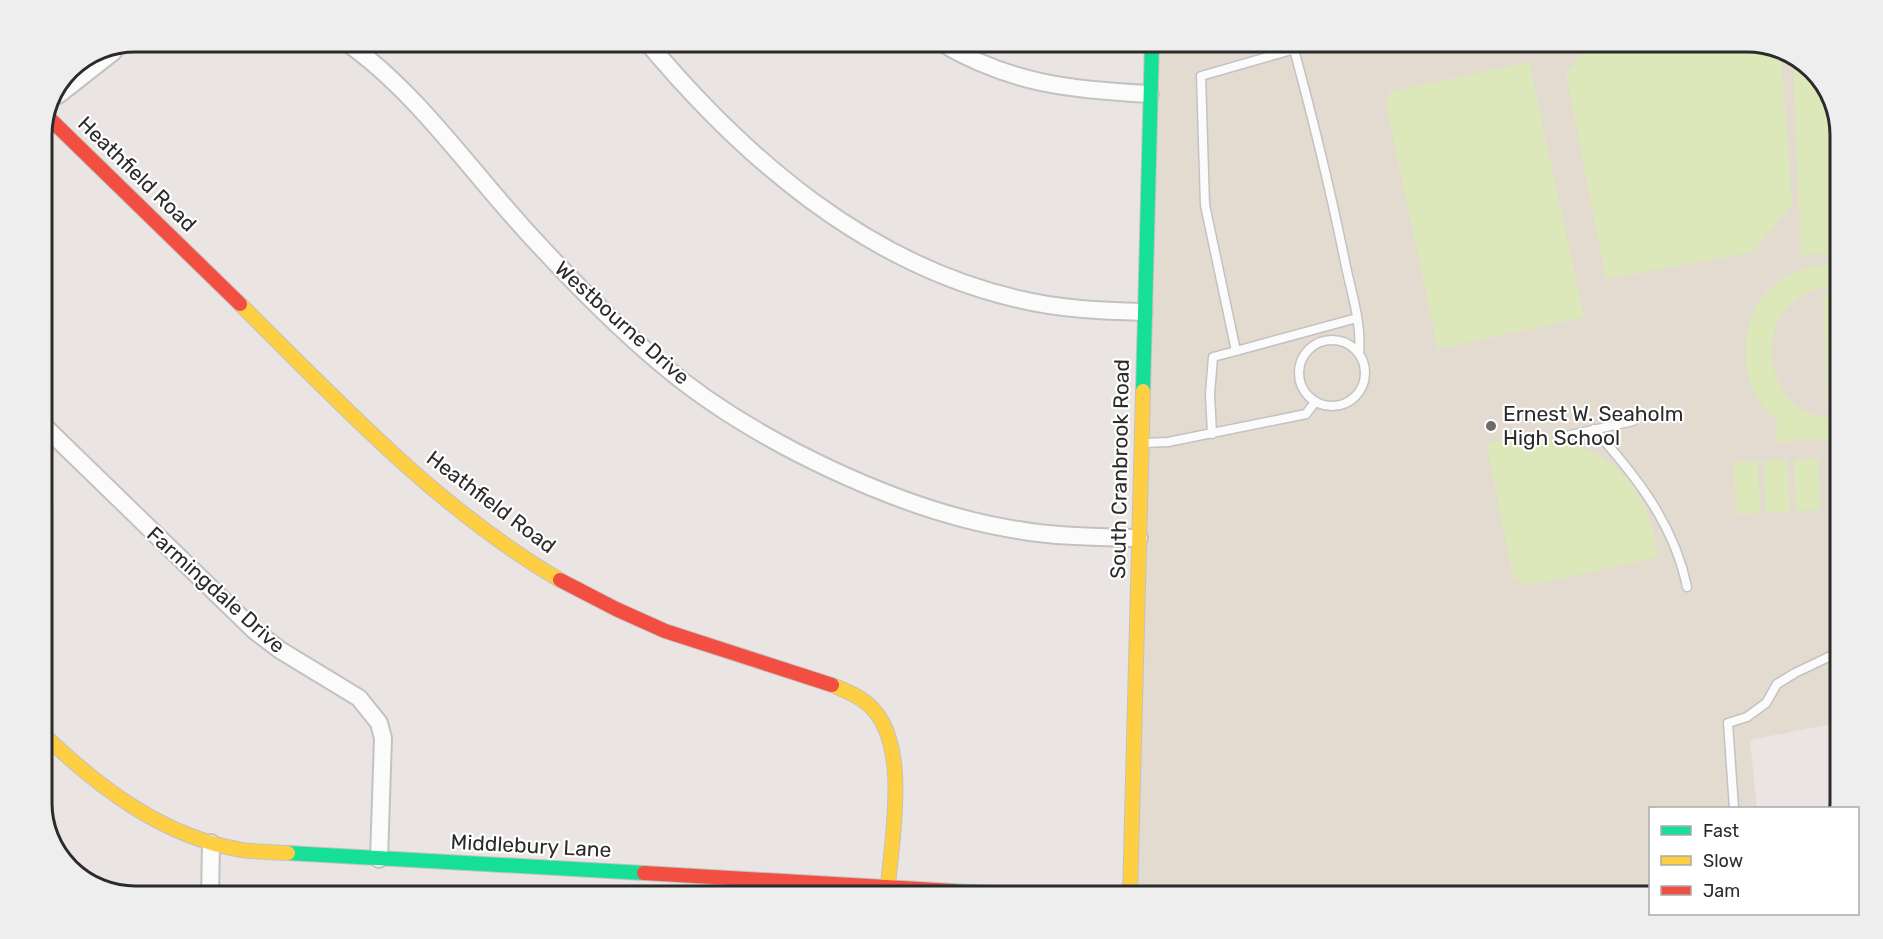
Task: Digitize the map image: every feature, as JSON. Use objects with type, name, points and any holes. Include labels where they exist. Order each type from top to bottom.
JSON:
[{"type":"street","name":"Westbourne Drive","points":[[358,52],[399,87],[513,216],[596,305],[660,363],[752,426],[846,476],[947,514],[1005,528],[1079,538],[1139,538]]},
{"type":"street","points":[[656,52],[743,146],[804,195],[847,224],[902,256],[950,277],[1018,299],[1086,310],[1144,312]]},
{"type":"street","points":[[961,52],[998,70],[1046,84],[1090,91],[1150,94]]},
{"type":"street","name":"South Cranbrook Road","points":[[1130,886],[1152,52]]},
{"type":"street","points":[[71,84],[100,61]]},
{"type":"street","name":"Heathfield Road","points":[[54,123],[419,477],[525,558],[652,626],[713,649],[854,693],[872,707],[884,722],[890,736],[894,759],[888,886]]},
{"type":"street","name":"Farmingdale Drive","points":[[53,435],[255,631],[280,650],[359,698],[370,709],[379,723],[382,738],[379,859]]},
{"type":"street","name":"Middlebury Lane","points":[[53,743],[82,771],[126,805],[166,827],[211,843],[242,850],[278,854],[888,886]]},
{"type":"street","points":[[210,886],[211,843]]},
{"type":"lane","points":[[1236,351],[1205,205],[1201,76],[1275,52]]},
{"type":"lane","points":[[1295,52],[1305,84],[1361,336],[1359,353]]},
{"type":"lane","points":[[1212,434],[1210,394],[1213,357],[1357,318]]},
{"type":"lane","points":[[1331,340],[1351,346],[1359,353],[1366,375],[1357,396],[1348,403],[1337,406],[1315,402],[1301,385],[1299,375],[1305,355],[1321,342],[1331,340]]},
{"type":"lane","points":[[1141,443],[1161,443],[1306,414],[1315,402]]},
{"type":"lane","points":[[1566,436],[1634,421]]},
{"type":"lane","points":[[1594,429],[1638,479],[1681,559],[1687,587]]},
{"type":"lane","points":[[1734,807],[1728,723],[1748,717],[1766,703],[1777,684],[1830,656]]},
{"type":"shaded area","name":"Ernest W. Seaholm High School","points":[[1151,52],[1747,52],[1769,55],[1784,61],[1802,73],[1822,99],[1830,130],[1830,724],[1750,740],[1757,807],[1649,807],[1649,886],[1129,886]]},
{"type":"green space","points":[[1747,52],[1769,55],[1782,60],[1792,204],[1753,252],[1606,279],[1566,74],[1582,53]]},
{"type":"green space","points":[[1529,62],[1584,317],[1438,349],[1386,104],[1390,92]]},
{"type":"green space","points":[[1793,67],[1810,81],[1822,99],[1830,130],[1830,254],[1801,255]]},
{"type":"green space","points":[[1830,264],[1830,287],[1809,292],[1787,309],[1774,331],[1772,355],[1777,380],[1791,400],[1813,415],[1830,417],[1830,440],[1777,442],[1776,423],[1782,422],[1768,411],[1757,397],[1750,381],[1746,362],[1749,326],[1755,309],[1773,286],[1790,275]]},
{"type":"green space","points":[[1823,294],[1830,294],[1830,406],[1828,406]]},
{"type":"green space","points":[[1524,436],[1577,446],[1599,456],[1617,469],[1632,485],[1644,505],[1658,557],[1528,586],[1513,577],[1486,443]]},
{"type":"green space","points":[[1794,459],[1818,459],[1820,510],[1796,511]]},
{"type":"green space","points":[[1787,460],[1790,511],[1766,512],[1764,461]]},
{"type":"green space","points":[[1758,461],[1760,513],[1736,514],[1734,462]]},
{"type":"traffic: fast","points":[[1143,391],[1152,52]]},
{"type":"traffic: fast","points":[[288,853],[644,873]]},
{"type":"traffic: slow","points":[[240,304],[353,416],[431,487],[472,521],[515,552],[560,580]]},
{"type":"traffic: slow","points":[[1130,886],[1143,391]]},
{"type":"traffic: slow","points":[[832,685],[859,698],[873,709],[884,726],[891,746],[896,794],[888,886]]},
{"type":"traffic: slow","points":[[53,743],[109,790],[159,822],[185,834],[242,850],[288,853]]},
{"type":"traffic: jam","points":[[54,123],[240,304]]},
{"type":"traffic: jam","points":[[560,580],[665,631],[832,685]]},
{"type":"traffic: jam","points":[[644,873],[867,886]]},
{"type":"place","name":"Ernest W. Seaholm High School","points":[[1491,426]]}]
